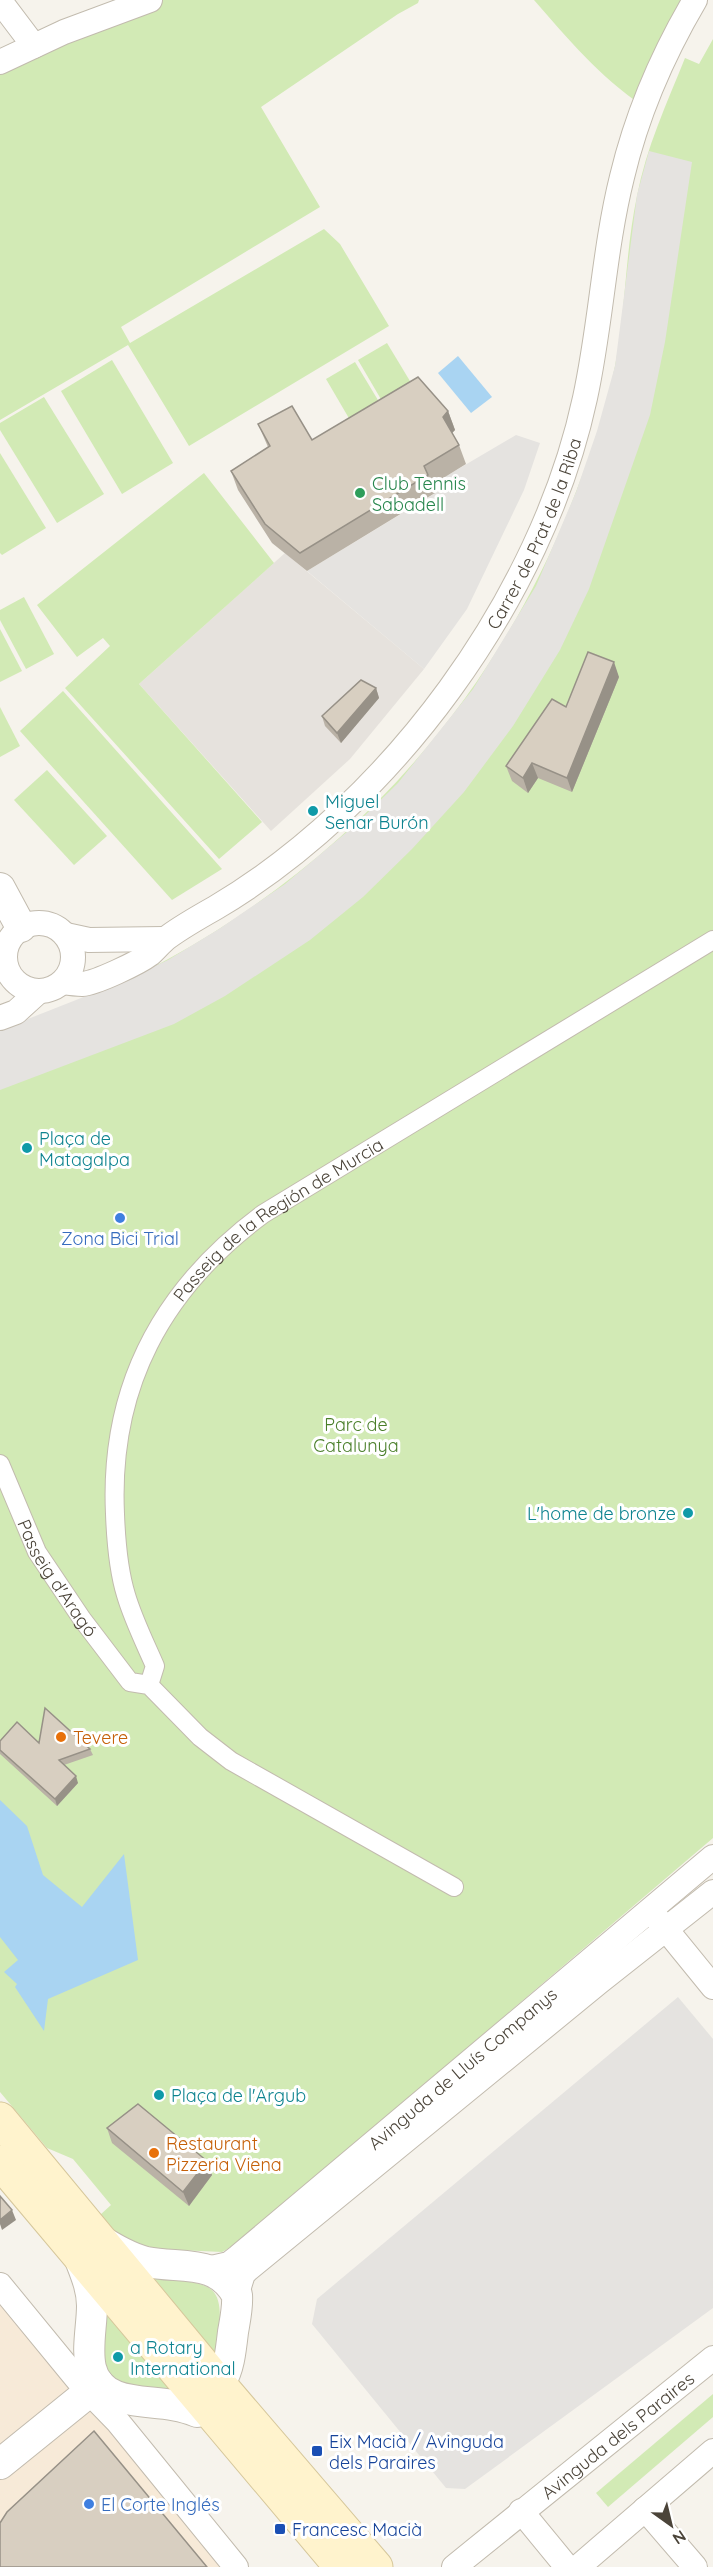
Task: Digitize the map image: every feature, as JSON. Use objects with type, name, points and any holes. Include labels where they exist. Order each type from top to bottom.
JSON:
[{"type":"main road","points":[[0,2119],[89,2247],[116,2280],[239,2424],[376,2567]]},
{"type":"main road","points":[[0,2162],[89,2247]]},
{"type":"main road","points":[[239,2424],[341,2567]]},
{"type":"street","points":[[0,62],[150,0]]},
{"type":"street","name":"Carrer de Prat de la Riba","points":[[63,982],[84,984],[149,955],[164,939],[242,892],[294,852],[346,807],[408,740],[445,696],[495,623],[542,527],[572,448],[598,336],[605,272],[627,159],[653,81],[695,0]]},
{"type":"street","points":[[0,1],[34,46]]},
{"type":"street","points":[[0,888],[21,927]]},
{"type":"street","points":[[39,992],[18,985],[2,961],[12,935],[21,927],[40,922],[50,924],[66,934],[89,940],[164,939]]},
{"type":"street","points":[[0,1018],[16,1012],[39,992],[56,987],[63,982],[73,965],[74,954],[66,934]]},
{"type":"street","name":"Passeig de la Región de Murcia","points":[[149,1685],[155,1666],[126,1595],[117,1556],[114,1488],[117,1450],[124,1410],[139,1361],[167,1312],[195,1272],[232,1237],[263,1214],[713,940]]},
{"type":"street","name":"Passeig d'Aragó","points":[[0,1464],[37,1552],[82,1619],[130,1682],[149,1685]]},
{"type":"street","points":[[149,1685],[200,1737],[231,1761],[454,1887]]},
{"type":"street","name":"Avinguda de Lluís Companys","points":[[207,2269],[230,2264],[713,1857]]},
{"type":"street","name":"Avinguda de Lluís Companys","points":[[237,2295],[238,2283],[247,2270],[599,1982],[713,1892]]},
{"type":"street","points":[[650,1909],[713,1987]]},
{"type":"street","points":[[89,2247],[90,2288],[116,2280],[207,2269],[222,2275],[237,2295],[207,2388],[209,2418],[239,2424]]},
{"type":"street","points":[[94,2388],[88,2362],[116,2280]]},
{"type":"street","points":[[0,2285],[94,2388],[118,2422],[236,2567]]},
{"type":"street","name":"Avinguda dels Paraires","points":[[454,2567],[713,2358]]},
{"type":"street","points":[[94,2388],[116,2397],[207,2388]]},
{"type":"street","points":[[0,2464],[94,2388]]},
{"type":"street","points":[[578,2567],[713,2451]]},
{"type":"street","points":[[645,2509],[695,2567]]},
{"type":"street","points":[[521,2511],[567,2567]]},
{"type":"shaded area","points":[[649,151],[692,162],[665,342],[650,415],[589,589],[560,650],[513,726],[464,792],[412,849],[363,897],[310,940],[225,996],[174,1024],[0,1090],[0,1030],[114,985],[168,960],[285,884],[354,826],[398,783],[473,689],[536,586],[576,492],[597,431],[615,366],[637,195]]},
{"type":"shaded area","points":[[516,435],[540,443],[524,490],[467,609],[424,669],[307,571],[434,494],[431,485]]},
{"type":"shaded area","points":[[285,553],[424,669],[350,759],[271,831],[139,684]]},
{"type":"shaded area","points":[[678,1997],[713,2039],[713,2308],[465,2489],[446,2488],[312,2324],[317,2299]]},
{"type":"shaded area","points":[[0,2285],[83,2402],[236,2567],[0,2567]]},
{"type":"green space","points":[[150,0],[419,0],[418,3],[398,14],[261,107],[320,207],[121,327],[130,343],[324,229],[340,244],[389,326],[189,446],[128,345],[0,420],[0,62]]},
{"type":"green space","points":[[534,0],[695,0],[643,106],[599,70]]},
{"type":"green space","name":"Parc de Catalunya","points":[[713,39],[713,1838],[240,2242],[222,2252],[158,2249],[121,2240],[100,2215],[111,2205],[73,2159],[47,2148],[0,2092],[0,1030],[108,989],[170,958],[236,918],[298,873],[355,823],[408,770],[455,711],[498,649],[536,582],[582,476],[601,422],[615,366],[633,217],[646,161],[685,58],[699,64]]},
{"type":"green space","points":[[387,343],[419,396],[389,413],[358,360]]},
{"type":"green space","points":[[112,360],[173,463],[122,494],[61,391]]},
{"type":"green space","points":[[355,362],[387,415],[357,432],[326,379]]},
{"type":"green space","points":[[44,397],[104,494],[57,523],[0,430],[0,423]]},
{"type":"green space","points":[[0,453],[46,528],[2,555],[0,553]]},
{"type":"green space","points":[[204,473],[274,563],[139,684],[262,822],[219,859],[65,688],[110,646],[103,638],[77,657],[37,605]]},
{"type":"green space","points":[[24,597],[54,654],[26,669],[0,620],[0,610]]},
{"type":"green space","points":[[0,629],[22,671],[0,682]]},
{"type":"green space","points":[[63,691],[222,869],[172,900],[20,731]]},
{"type":"green space","points":[[0,707],[20,746],[0,757]]},
{"type":"green space","points":[[47,770],[107,836],[74,865],[14,800]]},
{"type":"green space","points":[[154,2278],[193,2282],[213,2291],[218,2300],[220,2312],[218,2351],[215,2354]]},
{"type":"green space","points":[[109,2316],[170,2390],[131,2387],[119,2384],[111,2378],[106,2370],[104,2358],[106,2318]]},
{"type":"green space","points":[[713,2394],[713,2417],[608,2507],[596,2493]]},
{"type":"water","points":[[458,356],[492,397],[471,413],[438,373]]},
{"type":"water","points":[[0,1800],[27,1826],[43,1875],[82,1907],[124,1854],[138,1960],[48,1999],[44,2031],[15,1987],[17,1984],[4,1972],[18,1960],[0,1937]]},
{"type":"building","points":[[418,377],[448,411],[443,417],[459,445],[424,466],[428,475],[300,553],[265,524],[231,471],[270,446],[258,424],[292,406],[312,440]]},
{"type":"building","points":[[588,652],[614,662],[567,778],[532,763],[523,778],[506,766],[552,699],[566,707]]},
{"type":"building","points":[[361,680],[376,688],[337,733],[322,716]]},
{"type":"building","points":[[45,1708],[90,1749],[59,1760],[76,1776],[55,1799],[0,1750],[0,1741],[17,1722],[39,1743]]},
{"type":"building","name":"Restaurant Pizzeria Viena","points":[[138,2104],[207,2161],[183,2192],[107,2128]]},
{"type":"building","points":[[0,2196],[12,2210],[0,2220]]},
{"type":"building","name":"El Corte Inglés","points":[[94,2431],[207,2567],[0,2567],[0,2523],[7,2512]]},
{"type":"place","name":"Club Tennis Sabadell","points":[[360,493]]},
{"type":"place","name":"Miguel Senar Burón","points":[[313,811]]},
{"type":"place","name":"Plaça de Matagalpa","points":[[27,1148]]},
{"type":"place","name":"Zona Bici Trial","points":[[120,1218]]},
{"type":"place","name":"L'home de bronze","points":[[688,1513]]},
{"type":"place","name":"Tevere","points":[[61,1737]]},
{"type":"place","name":"Plaça de l'Argub","points":[[159,2095]]},
{"type":"place","name":"Restaurant Pizzeria Viena","points":[[154,2153]]},
{"type":"place","name":"a Rotary International","points":[[118,2357]]},
{"type":"place","name":"Eix Macià / Avinguda dels Paraires","points":[[317,2451]]},
{"type":"place","name":"El Corte Inglés","points":[[89,2504]]},
{"type":"place","name":"Francesc Macià","points":[[280,2529]]}]
